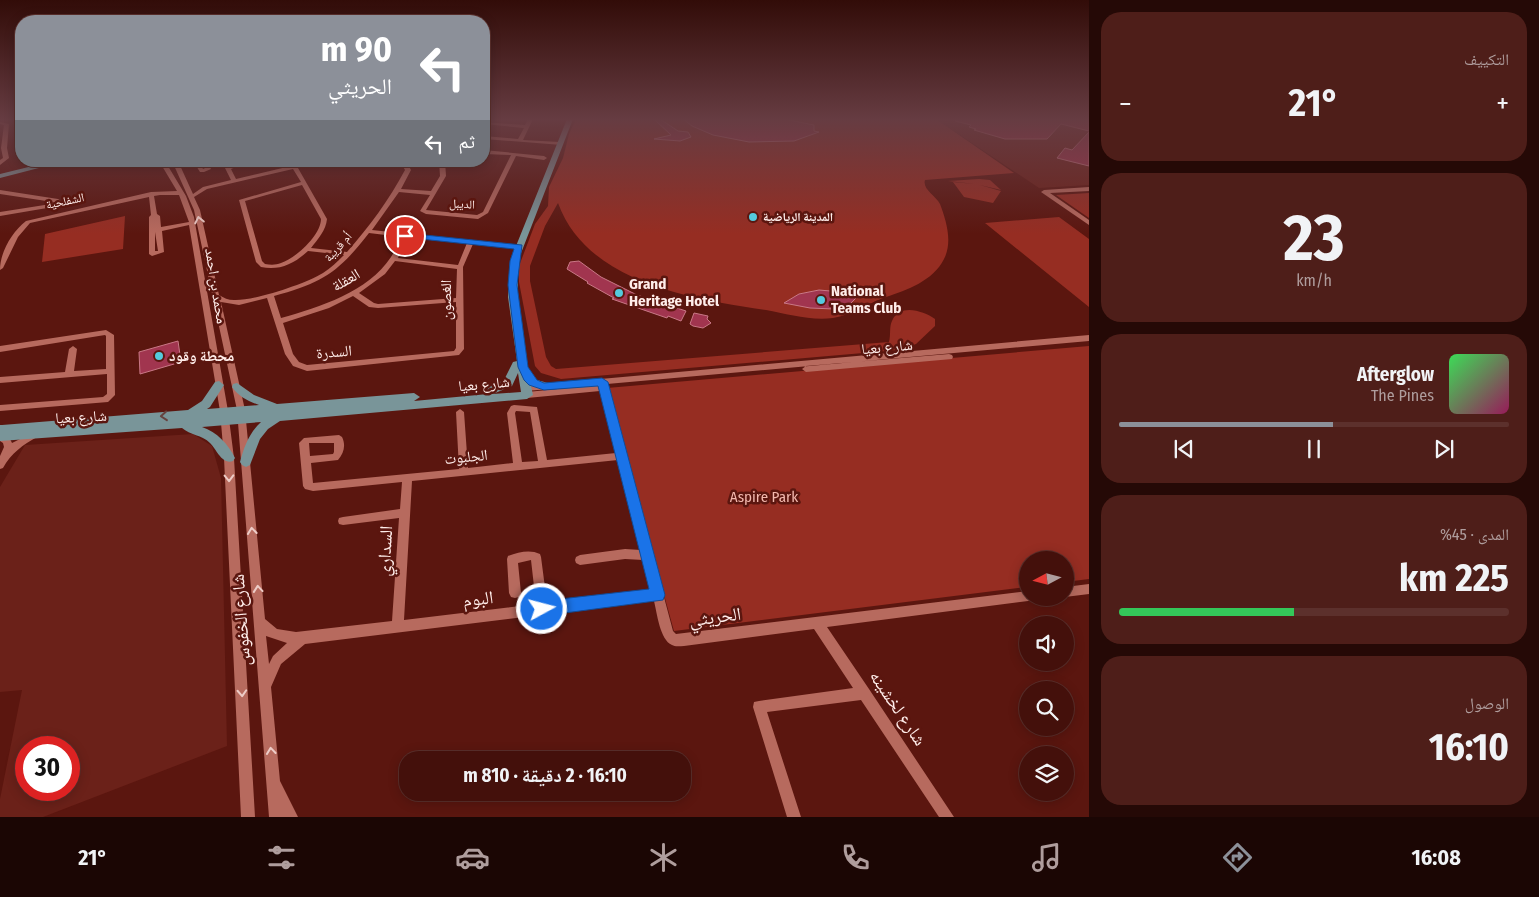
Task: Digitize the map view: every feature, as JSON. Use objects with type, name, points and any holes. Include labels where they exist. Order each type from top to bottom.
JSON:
[{"type":"main road","points":[[522,392],[520,366],[506,274],[553,157]]},
{"type":"main road","points":[[0,174],[24,167]]},
{"type":"main road","points":[[0,174],[34,167]]},
{"type":"main road","points":[[520,366],[533,383],[544,386]]},
{"type":"main road","points":[[490,391],[508,382],[520,366]]},
{"type":"main road","points":[[189,413],[206,404],[219,385]]},
{"type":"main road","points":[[237,387],[244,395],[256,401],[296,407]]},
{"type":"main road","name":"شارع بعيا","points":[[0,434],[34,435],[168,426],[224,416],[296,407],[490,391],[522,392]]},
{"type":"main road","name":"شارع بعيا","points":[[242,415],[278,418],[522,392]]},
{"type":"main road","name":"شارع بعيا","points":[[0,434],[189,413],[224,416]]},
{"type":"main road","points":[[246,462],[256,434],[265,425],[278,418]]},
{"type":"main road","points":[[168,426],[196,429],[210,435],[216,439],[228,458]]},
{"type":"street","name":"الديبل","points":[[443,167],[444,172],[423,207],[425,212],[470,217],[481,216],[485,213],[512,157]]},
{"type":"street","points":[[537,157],[544,158]]},
{"type":"street","name":"محمد بن احمد","points":[[166,167],[181,193],[192,223],[224,416]]},
{"type":"street","name":"محمد بن احمد","points":[[178,167],[193,196],[242,415]]},
{"type":"street","points":[[199,167],[201,170],[208,169],[207,167]]},
{"type":"street","points":[[231,167],[228,168],[234,181]]},
{"type":"street","points":[[188,187],[205,188],[295,167],[304,183],[324,223],[307,249],[285,264],[268,267],[263,266],[259,262],[241,202],[248,197],[304,183]]},
{"type":"street","name":"أم قريبة","points":[[222,322],[225,313],[244,302],[307,283],[328,274],[348,254],[398,190],[408,170],[406,167]]},
{"type":"street","points":[[160,192],[171,187],[173,179]]},
{"type":"street","points":[[193,196],[205,188]]},
{"type":"street","name":"الديبل","points":[[398,190],[432,193]]},
{"type":"street","points":[[1089,190],[1049,193],[1089,221]]},
{"type":"street","points":[[0,192],[58,201],[53,205],[0,214]]},
{"type":"street","name":"الشفلحية","points":[[0,268],[15,237],[23,225],[28,222],[160,192],[181,193]]},
{"type":"street","points":[[151,194],[154,216],[152,217],[155,230],[192,223]]},
{"type":"street","points":[[367,231],[516,246]]},
{"type":"street","name":"العقلة","points":[[280,321],[355,294],[374,279],[393,259],[405,236]]},
{"type":"street","name":"الغصون","points":[[450,355],[460,349],[460,267],[471,242]]},
{"type":"street","points":[[307,249],[348,254]]},
{"type":"street","points":[[393,259],[460,267]]},
{"type":"street","points":[[355,294],[372,305],[378,306],[460,300]]},
{"type":"street","name":"السدرة","points":[[270,295],[280,321],[289,354],[296,364],[307,368],[450,355]]},
{"type":"street","name":"أم قريبة","points":[[216,296],[226,302],[244,302]]},
{"type":"street","points":[[0,349],[109,332],[111,371],[111,395],[105,400],[0,408]]},
{"type":"street","name":"شارع بعيا","points":[[522,392],[1054,344],[1089,338]]},
{"type":"street","name":"شارع بعيا","points":[[1054,344],[1089,344]]},
{"type":"street","points":[[69,374],[73,349]]},
{"type":"street","points":[[0,380],[111,371]]},
{"type":"street","name":"شارع بعيا","points":[[522,392],[544,386],[603,385]]},
{"type":"street","name":"الحريثي","points":[[603,385],[668,634],[674,640],[1019,597]]},
{"type":"street","points":[[518,467],[511,413],[514,408],[534,409],[543,464]]},
{"type":"street","points":[[460,412],[464,472]]},
{"type":"street","name":"شارع الخفوس","points":[[242,415],[276,817]]},
{"type":"street","name":"شارع الخفوس","points":[[224,416],[248,817]]},
{"type":"street","points":[[0,434],[9,444],[6,455]]},
{"type":"street","points":[[0,465],[6,455],[17,444],[34,435]]},
{"type":"street","name":"الجلبوت","points":[[307,460],[308,486],[313,487],[623,456]]},
{"type":"street","name":"السداري","points":[[398,626],[407,478]]},
{"type":"street","points":[[343,521],[404,513]]},
{"type":"street","points":[[580,560],[647,552]]},
{"type":"street","points":[[515,593],[512,559],[532,555],[536,557],[542,609]]},
{"type":"street","points":[[1074,590],[1089,588]]},
{"type":"street","name":"البوم","points":[[261,622],[273,634],[302,638],[658,595]]},
{"type":"street","name":"شارع لخشينه","points":[[816,622],[866,693],[946,817]]},
{"type":"street","points":[[265,690],[267,680],[277,660],[302,638]]},
{"type":"street","points":[[794,817],[759,707],[866,693]]},
{"type":"street","points":[[274,780],[291,817]]},
{"type":"shaded area","points":[[993,157],[1089,157],[1089,185],[1039,188]]},
{"type":"shaded area","points":[[193,434],[212,446],[221,478],[227,746],[43,817],[0,817],[0,799],[22,690],[0,692],[0,487],[25,445]]},
{"type":"green space","name":"المدينة الرياضية","points":[[991,157],[1014,173],[925,180],[927,189],[940,204],[948,231],[947,252],[939,267],[926,279],[911,288],[847,314],[825,319],[799,317],[706,300],[645,282],[617,269],[592,252],[572,230],[558,203],[545,226],[530,266],[530,281],[546,357],[551,366],[556,369],[889,342],[891,323],[900,312],[906,310],[918,311],[935,319],[935,326],[916,344],[898,350],[561,379],[541,373],[535,366],[519,282],[519,266],[535,224],[548,206],[549,187],[563,158]]},
{"type":"green space","points":[[990,180],[1001,190],[980,185],[1001,191],[993,203],[964,197],[953,182],[975,184],[948,181]]},
{"type":"green space","points":[[1089,193],[1089,218],[1056,195]]},
{"type":"green space","points":[[125,216],[123,249],[42,262],[45,234]]},
{"type":"green space","points":[[1059,217],[1089,239],[1089,307],[985,223]]},
{"type":"green space","name":"Aspire Park","points":[[1089,346],[1089,579],[1074,581],[1074,551],[1019,551],[1019,588],[674,631],[607,388]]},
{"type":"building","points":[[1089,157],[1089,166],[1057,158]]},
{"type":"building","name":"Grand Heritage Hotel","points":[[579,261],[601,277],[637,295],[686,311],[681,321],[612,299],[614,298],[567,269],[570,262]]},
{"type":"building","name":"National Teams Club","points":[[819,290],[842,292],[857,297],[850,304],[834,309],[810,308],[784,303],[799,294]]},
{"type":"building","points":[[694,313],[708,316],[707,319],[711,323],[703,328],[693,326],[690,324]]},
{"type":"building","name":"محطة وقود","points":[[178,341],[181,362],[140,374],[139,352]]},
{"type":"place","name":"المدينة الرياضية","points":[[753,217]]},
{"type":"place","name":"Grand Heritage Hotel","points":[[619,293]]},
{"type":"place","name":"National Teams Club","points":[[821,300]]},
{"type":"place","name":"محطة وقود","points":[[159,356]]},
{"type":"route","points":[[405,236],[519,247],[514,261],[512,285],[523,367],[528,377],[533,383],[544,386],[602,382],[658,595],[542,609]]}]
